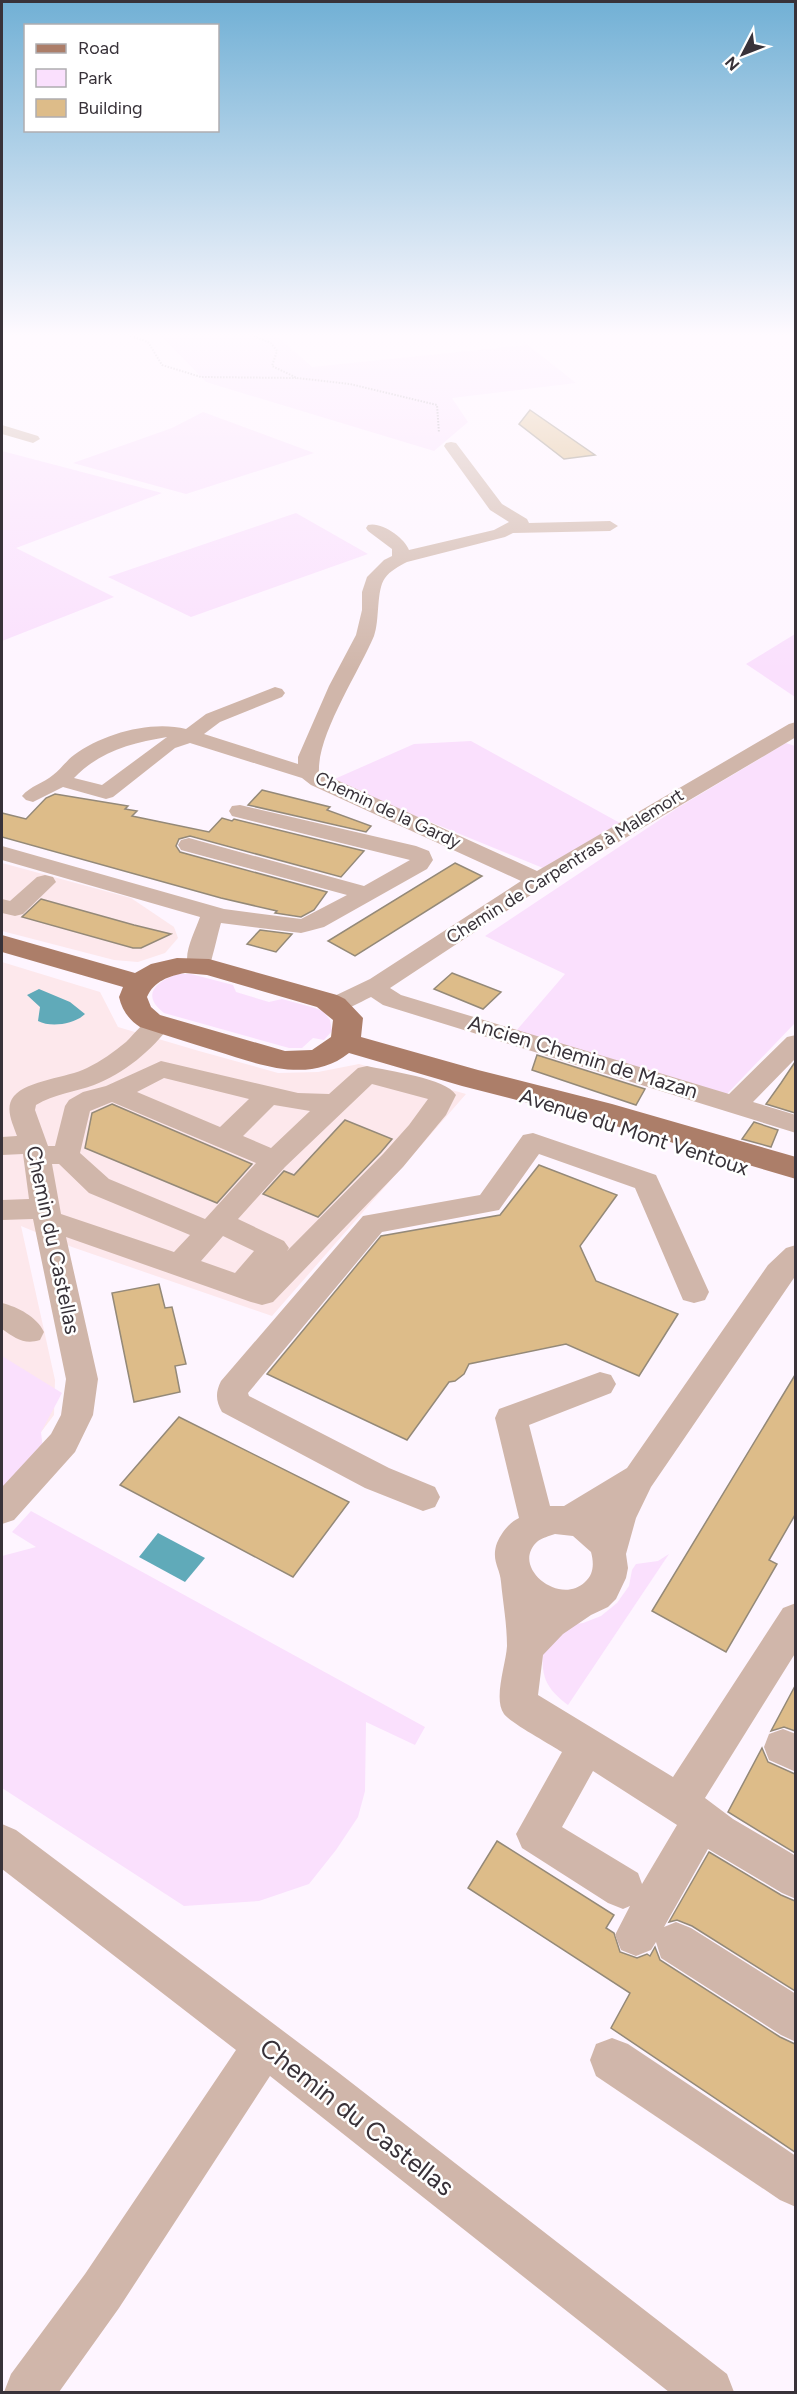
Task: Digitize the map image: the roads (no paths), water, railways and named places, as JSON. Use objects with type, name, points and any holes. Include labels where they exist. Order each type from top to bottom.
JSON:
[{"type":"main road","points":[[2,943],[140,982]]},
{"type":"main road","points":[[199,965],[319,998],[335,1005],[348,1018],[348,1034],[344,1042],[324,1056],[291,1061],[273,1058],[158,1024],[143,1017],[134,1004],[133,997],[140,982],[162,969],[199,965]]},
{"type":"main road","name":"Avenue du Mont Ventoux","points":[[344,1042],[474,1079],[601,1111],[795,1168]]},
{"type":"main road","name":"Avenue du Mont Ventoux","points":[[474,1079],[795,1185]]},
{"type":"street","points":[[452,447],[496,507],[521,522],[513,528]]},
{"type":"street","name":"Chemin de la Gardy","points":[[538,880],[503,862],[318,781],[309,774],[308,757],[339,686],[365,635],[371,610],[371,592],[376,577],[390,564],[401,558],[435,548],[499,534],[513,528],[610,526]]},
{"type":"street","points":[[374,528],[400,547],[401,558]]},
{"type":"street","points":[[60,780],[106,794],[168,744],[189,736],[213,718],[274,693]]},
{"type":"street","name":"Chemin de Carpentras à Malemort","points":[[335,1005],[372,987],[538,880],[795,728]]},
{"type":"street","points":[[33,796],[60,780],[80,760],[102,747],[135,736],[170,731],[309,774]]},
{"type":"street","points":[[2,853],[213,914],[301,926],[316,922],[368,894],[422,860],[421,856],[240,811]]},
{"type":"street","points":[[189,845],[368,894]]},
{"type":"street","points":[[2,906],[15,909],[45,882]]},
{"type":"street","points":[[199,965],[199,955],[213,914]]},
{"type":"street","name":"Ancien Chemin de Mazan","points":[[372,987],[392,1000],[795,1124]]},
{"type":"street","name":"Chemin du Castellas","points":[[13,1104],[40,1092],[85,1078],[108,1067],[142,1042],[158,1024]]},
{"type":"street","points":[[735,1104],[795,1043]]},
{"type":"street","points":[[66,1155],[78,1106],[92,1098],[114,1093],[161,1069],[298,1102],[335,1103]]},
{"type":"street","points":[[2,1210],[47,1214],[180,1265],[261,1294],[400,1154],[431,1118],[443,1101],[443,1095],[425,1088],[367,1074],[275,1160],[180,1265]]},
{"type":"street","points":[[173,1118],[211,1081]]},
{"type":"street","points":[[114,1093],[275,1160]]},
{"type":"street","points":[[224,1139],[268,1095]]},
{"type":"street","name":"Chemin du Castellas","points":[[2,1510],[63,1443],[77,1415],[82,1379],[35,1149],[22,1110],[13,1104]]},
{"type":"street","points":[[423,1497],[377,1478],[233,1403],[232,1390],[373,1223],[489,1203],[533,1142],[646,1182],[694,1292]]},
{"type":"street","points":[[2,1146],[66,1155],[99,1186],[274,1248],[241,1286]]},
{"type":"street","points":[[525,1648],[550,1623],[578,1604],[593,1598],[604,1588],[610,1575],[609,1553],[619,1518],[639,1478],[790,1260],[795,1235]]},
{"type":"street","points":[[2,1314],[29,1332]]},
{"type":"street","points":[[553,1521],[512,1418],[600,1384]]},
{"type":"street","points":[[639,1478],[553,1521],[524,1530],[515,1541],[511,1555],[512,1569],[518,1583],[524,1617],[525,1648],[518,1703],[690,1811],[719,1833],[795,1879]]},
{"type":"street","points":[[553,1521],[585,1526],[598,1535],[609,1553]]},
{"type":"street","points":[[518,1583],[530,1594],[545,1602],[561,1605],[578,1604]]},
{"type":"street","points":[[795,1619],[690,1811],[656,1939],[795,2020]]},
{"type":"street","points":[[587,1745],[536,1834],[622,1888]]},
{"type":"street","name":"Chemin du Castellas","points":[[7,1858],[265,2045],[709,2392]]},
{"type":"street","points":[[28,2392],[102,2291],[265,2045]]},
{"type":"street","points":[[612,2060],[795,2184]]},
{"type":"water","points":[[39,989],[70,1002],[85,1014],[63,1024],[38,1021],[40,1007],[27,995]]},
{"type":"water","points":[[158,1533],[205,1558],[185,1582],[139,1557]]}]
